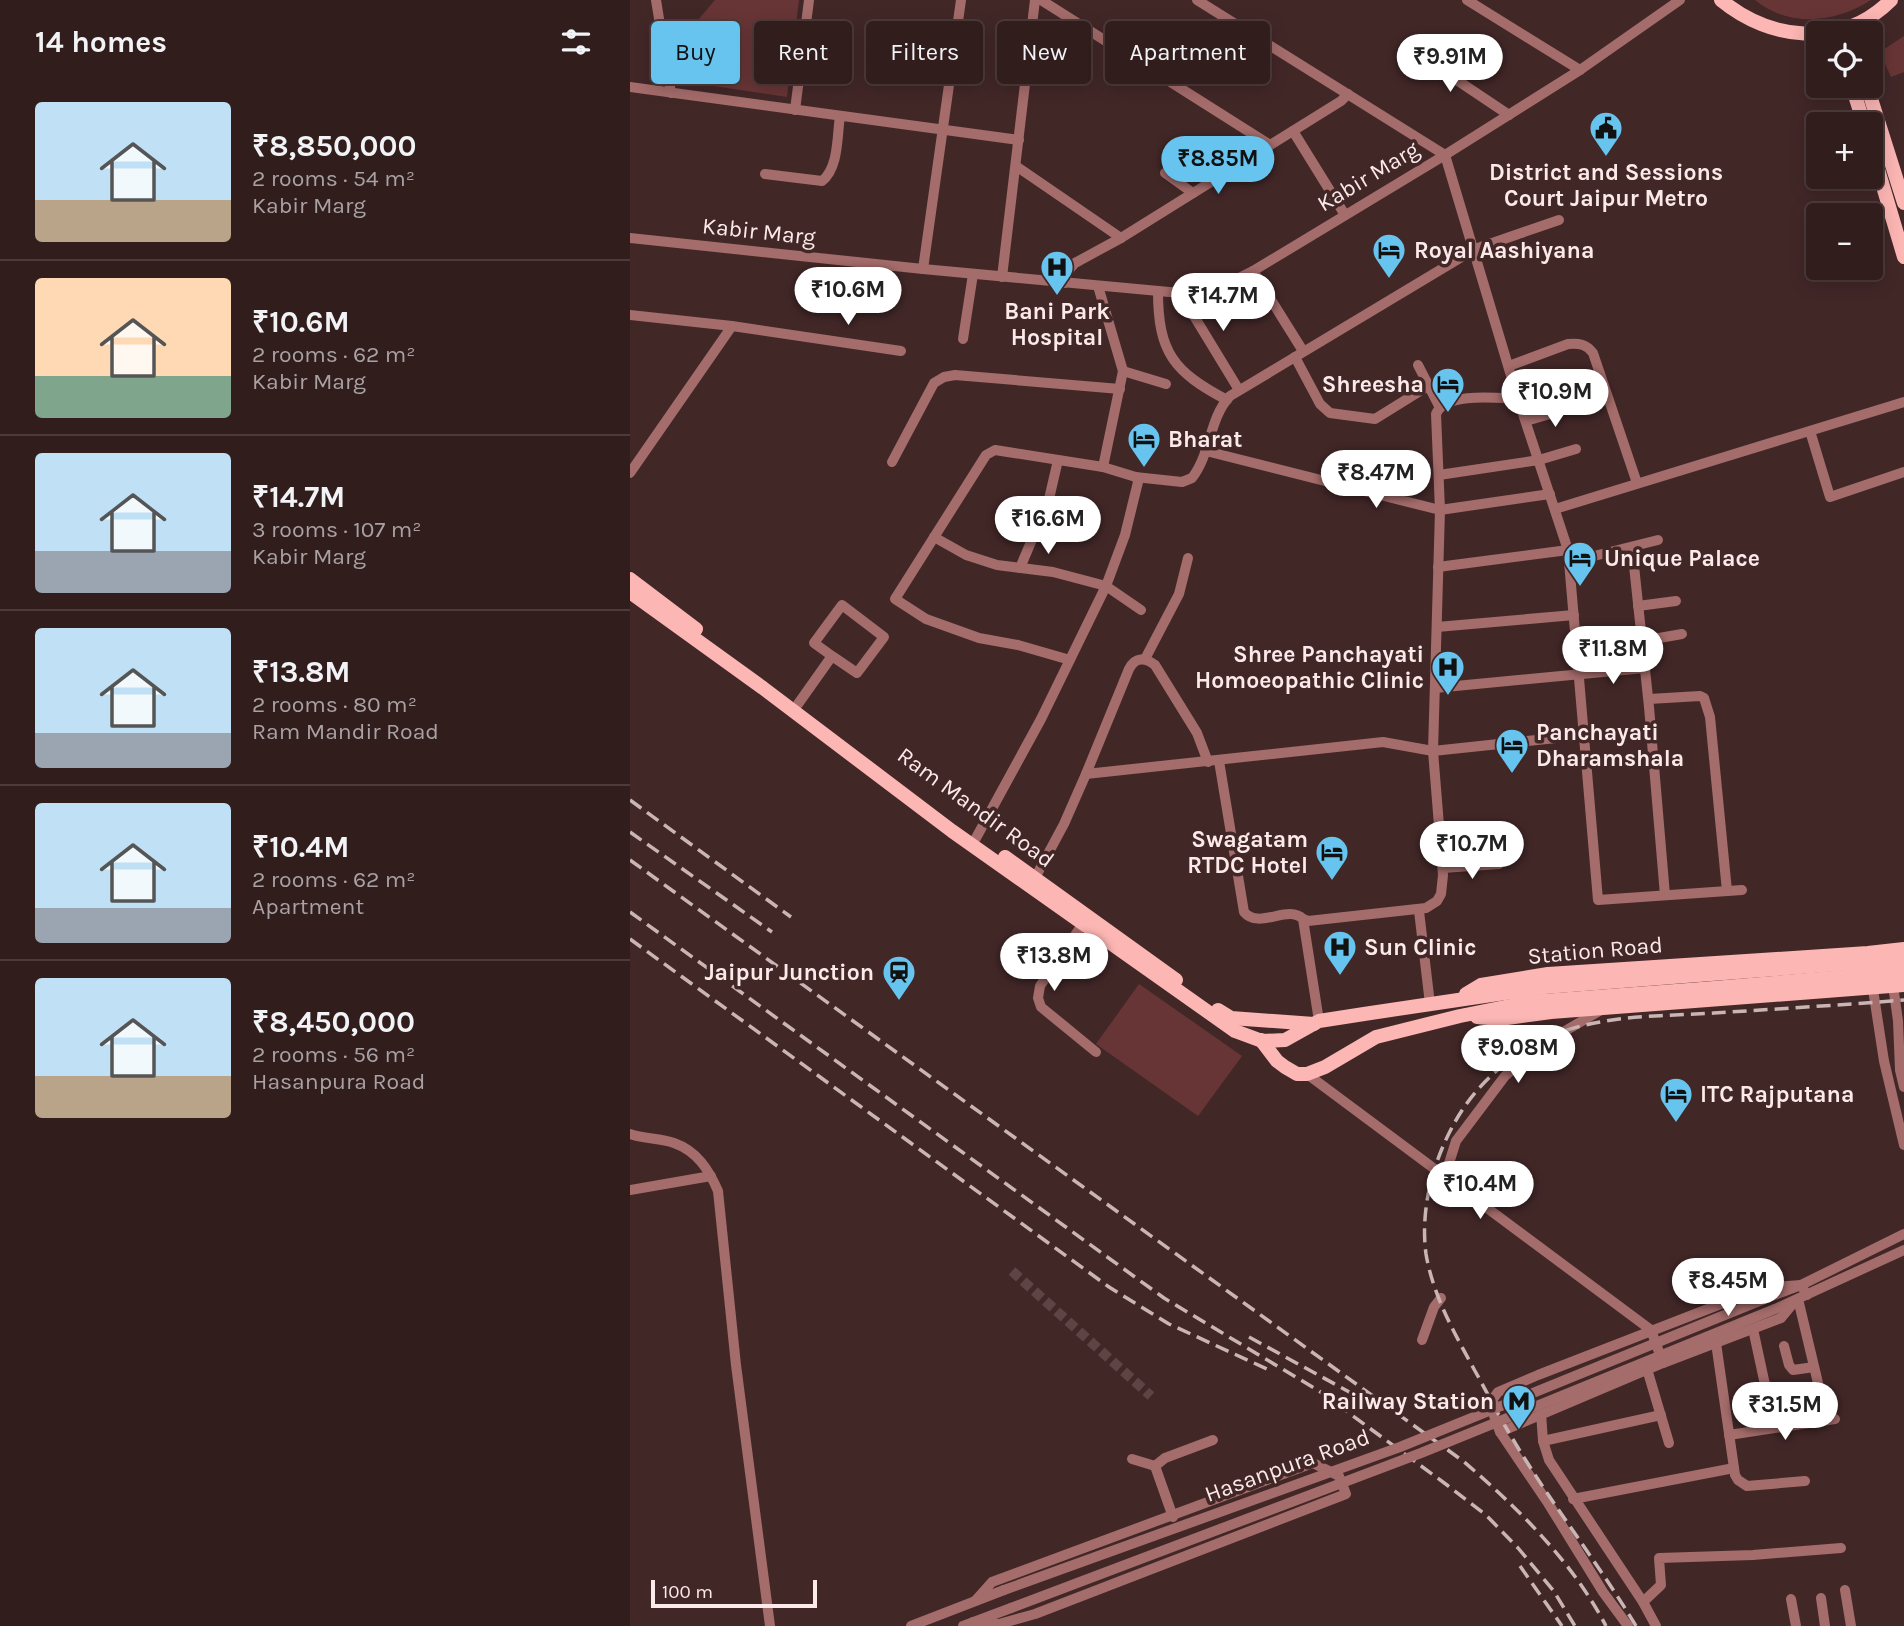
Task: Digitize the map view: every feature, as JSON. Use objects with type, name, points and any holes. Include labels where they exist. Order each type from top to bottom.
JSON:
[{"type":"main road","points":[[1721,0],[1744,18],[1806,42]]},
{"type":"main road","points":[[1864,21],[1891,0]]},
{"type":"main road","points":[[1777,31],[1806,35]]},
{"type":"main road","points":[[1871,98],[1904,203]]},
{"type":"main road","points":[[1883,186],[1904,257]]},
{"type":"main road","name":"Ram Mandir Road","points":[[630,579],[976,838],[1231,1018],[1316,1022]]},
{"type":"main road","name":"Ram Mandir Road","points":[[630,592],[1082,925],[1235,1031],[1261,1040]]},
{"type":"main road","name":"Station Road","points":[[1261,1040],[1285,1040],[1316,1022],[1456,1000],[1481,985],[1548,974],[1868,953],[1904,948]]},
{"type":"main road","points":[[1456,1000],[1559,986],[1904,959]]},
{"type":"main road","points":[[1261,1040],[1285,1067],[1297,1074],[1307,1074],[1325,1067],[1376,1037],[1460,1016],[1530,1003],[1904,972]]},
{"type":"main road","points":[[1460,1016],[1500,1019],[1551,1012],[1899,985]]},
{"type":"street","points":[[656,0],[671,93]]},
{"type":"street","points":[[795,110],[809,0]]},
{"type":"street","points":[[923,270],[961,0]]},
{"type":"street","points":[[1002,277],[1038,0],[1270,145]]},
{"type":"street","points":[[1196,0],[1445,155],[1518,399],[1568,550],[1598,900],[1742,890]]},
{"type":"street","points":[[1467,0],[1580,70]]},
{"type":"street","name":"Kabir Marg","points":[[630,238],[923,270],[1201,293],[1219,288],[1253,271],[1445,155],[1580,70],[1680,0]]},
{"type":"street","points":[[1409,48],[1509,114]]},
{"type":"street","points":[[630,88],[1019,140]]},
{"type":"street","points":[[1065,283],[1067,272],[1075,262],[1121,238],[1342,101],[1348,94]]},
{"type":"street","points":[[765,174],[822,181],[826,178],[833,163],[839,116]]},
{"type":"street","points":[[1293,131],[1345,215]]},
{"type":"street","points":[[1016,166],[1121,238]]},
{"type":"street","points":[[1165,173],[1194,193]]},
{"type":"street","points":[[1070,660],[1018,645],[979,638],[926,619],[895,599],[986,455],[996,450],[1103,467],[1135,477],[1182,482],[1192,478],[1206,451],[1222,404],[1240,390],[1475,248],[1559,219]]},
{"type":"street","points":[[1253,271],[1299,354],[1320,404],[1330,413],[1375,419],[1428,386]]},
{"type":"street","points":[[963,339],[973,274]]},
{"type":"street","points":[[1098,286],[1123,371],[1103,467]]},
{"type":"street","points":[[1158,291],[1158,313],[1163,338],[1179,369],[1197,384],[1227,400]]},
{"type":"street","points":[[1180,293],[1240,390]]},
{"type":"street","points":[[630,315],[732,326],[901,351]]},
{"type":"street","points":[[630,473],[732,326]]},
{"type":"street","points":[[1509,366],[1567,344],[1577,343],[1588,347],[1593,353],[1637,483]]},
{"type":"street","points":[[1418,365],[1439,406]]},
{"type":"street","points":[[1123,371],[1166,384]]},
{"type":"street","points":[[892,462],[934,383],[944,377],[956,375],[1120,389]]},
{"type":"street","points":[[1035,878],[1064,824],[1129,668],[1136,660],[1145,659],[1155,665],[1214,761],[1244,912],[1248,917],[1255,919],[1294,915],[1308,921],[1419,911],[1437,901],[1441,894],[1443,868],[1433,751],[1440,510],[1436,414],[1439,406],[1445,402],[1476,398],[1518,399]]},
{"type":"street","points":[[1555,509],[1904,402]]},
{"type":"street","points":[[1526,421],[1574,407]]},
{"type":"street","points":[[1810,431],[1830,496],[1904,472]]},
{"type":"street","points":[[1439,475],[1539,460],[1576,449]]},
{"type":"street","points":[[1206,451],[1440,510],[1550,494]]},
{"type":"street","points":[[1020,568],[1049,499],[1058,460]]},
{"type":"street","points":[[976,838],[1041,719],[1106,586],[1125,536],[1139,478],[1135,477]]},
{"type":"street","points":[[934,537],[966,555],[997,565],[1053,572],[1106,586],[1141,610]]},
{"type":"street","points":[[1570,562],[1658,540]]},
{"type":"street","points":[[1632,547],[1665,895]]},
{"type":"street","points":[[1438,567],[1568,550]]},
{"type":"street","points":[[1145,659],[1179,594],[1188,558]]},
{"type":"street","points":[[1638,606],[1676,601]]},
{"type":"street","points":[[842,605],[884,637],[856,673],[832,656],[814,643],[842,605]]},
{"type":"street","points":[[1437,627],[1574,615]]},
{"type":"street","points":[[1642,641],[1682,634]]},
{"type":"street","points":[[798,704],[832,656]]},
{"type":"street","points":[[1435,688],[1645,668]]},
{"type":"street","points":[[1648,699],[1704,698],[1710,717],[1727,891]]},
{"type":"street","points":[[1086,774],[1383,742],[1433,751],[1584,735]]},
{"type":"street","points":[[1443,868],[1499,864]]},
{"type":"street","points":[[1419,911],[1430,1004]]},
{"type":"street","points":[[1303,919],[1316,1022]]},
{"type":"street","points":[[1082,925],[1040,986],[1038,998],[1045,1011],[1096,1052]]},
{"type":"street","points":[[1888,951],[1899,985],[1900,1070],[1904,1087]]},
{"type":"street","points":[[1868,953],[1891,1099],[1904,1145]]},
{"type":"street","points":[[1445,1176],[1456,1141],[1505,1076],[1545,1042],[1604,1008]]},
{"type":"street","points":[[1307,1074],[1651,1330],[1661,1415],[1669,1443]]},
{"type":"street","points":[[630,1134],[675,1143],[696,1155],[718,1191],[736,1365],[770,1626]]},
{"type":"street","points":[[630,1190],[711,1176]]},
{"type":"street","name":"Hasanpura Road","points":[[911,1626],[1400,1447],[1769,1297],[1800,1295],[1904,1234]]},
{"type":"street","points":[[968,1624],[1421,1453],[1775,1309],[1800,1295],[1904,1250]]},
{"type":"street","points":[[1628,1626],[1603,1592],[1500,1432],[1493,1413],[1493,1399],[1498,1392],[1762,1288],[1800,1295]]},
{"type":"street","points":[[1500,1432],[1654,1367],[1781,1318],[1800,1295]]},
{"type":"street","points":[[1800,1295],[1818,1383]]},
{"type":"street","points":[[1422,1340],[1434,1307],[1441,1298]]},
{"type":"street","points":[[1636,1319],[1639,1335],[1654,1367]]},
{"type":"street","points":[[1753,1329],[1768,1394]]},
{"type":"street","points":[[1716,1343],[1738,1480],[1747,1486],[1805,1480]]},
{"type":"street","points":[[1784,1346],[1788,1365],[1793,1370],[1814,1367]]},
{"type":"street","points":[[1541,1413],[1543,1441],[1549,1460],[1656,1626]]},
{"type":"street","points":[[1543,1441],[1661,1415]]},
{"type":"street","points":[[1729,1435],[1835,1419]]},
{"type":"street","points":[[1155,1466],[1165,1458],[1213,1440]]},
{"type":"street","points":[[1132,1459],[1155,1466]]},
{"type":"street","points":[[968,1624],[999,1624],[1035,1614],[1346,1494],[1339,1476],[1313,1464],[992,1582],[975,1601]]},
{"type":"street","points":[[1155,1466],[1173,1517]]},
{"type":"street","points":[[1573,1499],[1734,1468]]},
{"type":"street","points":[[1643,1602],[1661,1586],[1659,1558],[1753,1555],[1841,1548]]},
{"type":"street","points":[[1845,1590],[1851,1626]]},
{"type":"street","points":[[1821,1598],[1825,1626]]},
{"type":"street","points":[[1791,1600],[1796,1626]]},
{"type":"shaded area","points":[[715,0],[799,0],[796,21],[754,21],[754,84],[789,84],[787,97],[700,84],[740,84],[740,21],[697,21]]},
{"type":"shaded area","points":[[1755,0],[1871,0],[1843,14],[1813,19],[1783,15]]},
{"type":"shaded area","points":[[1904,36],[1904,72],[1891,77],[1883,59],[1883,50]]},
{"type":"shaded area","points":[[1139,984],[1242,1056],[1198,1116],[1096,1044]]},
{"type":"tunnel","points":[[1012,1271],[1151,1396]]},
{"type":"railway","points":[[630,800],[791,917]]},
{"type":"railway","points":[[630,832],[772,932]]},
{"type":"railway","points":[[630,860],[1463,1461],[1504,1497],[1542,1537],[1577,1579],[1606,1626]]},
{"type":"railway","points":[[630,912],[1164,1298],[1319,1391],[1447,1485],[1486,1515],[1518,1548],[1553,1590],[1575,1626]]},
{"type":"railway","points":[[630,939],[1109,1287],[1169,1324],[1267,1369]]},
{"type":"railway","points":[[1636,1626],[1511,1436],[1439,1300],[1426,1254],[1425,1220],[1430,1186],[1440,1153],[1455,1122],[1488,1078],[1533,1045],[1567,1030],[1603,1021],[1640,1017],[1904,1000]]},
{"type":"railway","points":[[1523,1063],[1570,1040]]},
{"type":"railway","points":[[1249,1337],[1362,1399]]},
{"type":"railway","points":[[1520,1566],[1562,1626]]},
{"type":"place","name":"District and Sessions Court Jaipur Metro","points":[[1606,158]]},
{"type":"place","name":"Royal Aashiyana","points":[[1389,280]]},
{"type":"place","name":"Bani Park Hospital","points":[[1057,297]]},
{"type":"place","name":"Shreesha","points":[[1448,414]]},
{"type":"place","name":"Bharat","points":[[1144,469]]},
{"type":"place","name":"Unique Palace","points":[[1580,588]]},
{"type":"place","name":"Shree Panchayati Homoeopathic Clinic","points":[[1448,697]]},
{"type":"place","name":"Panchayati Dharamshala","points":[[1512,775]]},
{"type":"place","name":"Swagatam RTDC Hotel","points":[[1332,882]]},
{"type":"place","name":"Sun Clinic","points":[[1340,977]]},
{"type":"place","name":"Jaipur Junction","points":[[899,1002]]},
{"type":"place","name":"ITC Rajputana","points":[[1676,1124]]},
{"type":"place","name":"Railway Station","points":[[1519,1431]]}]
